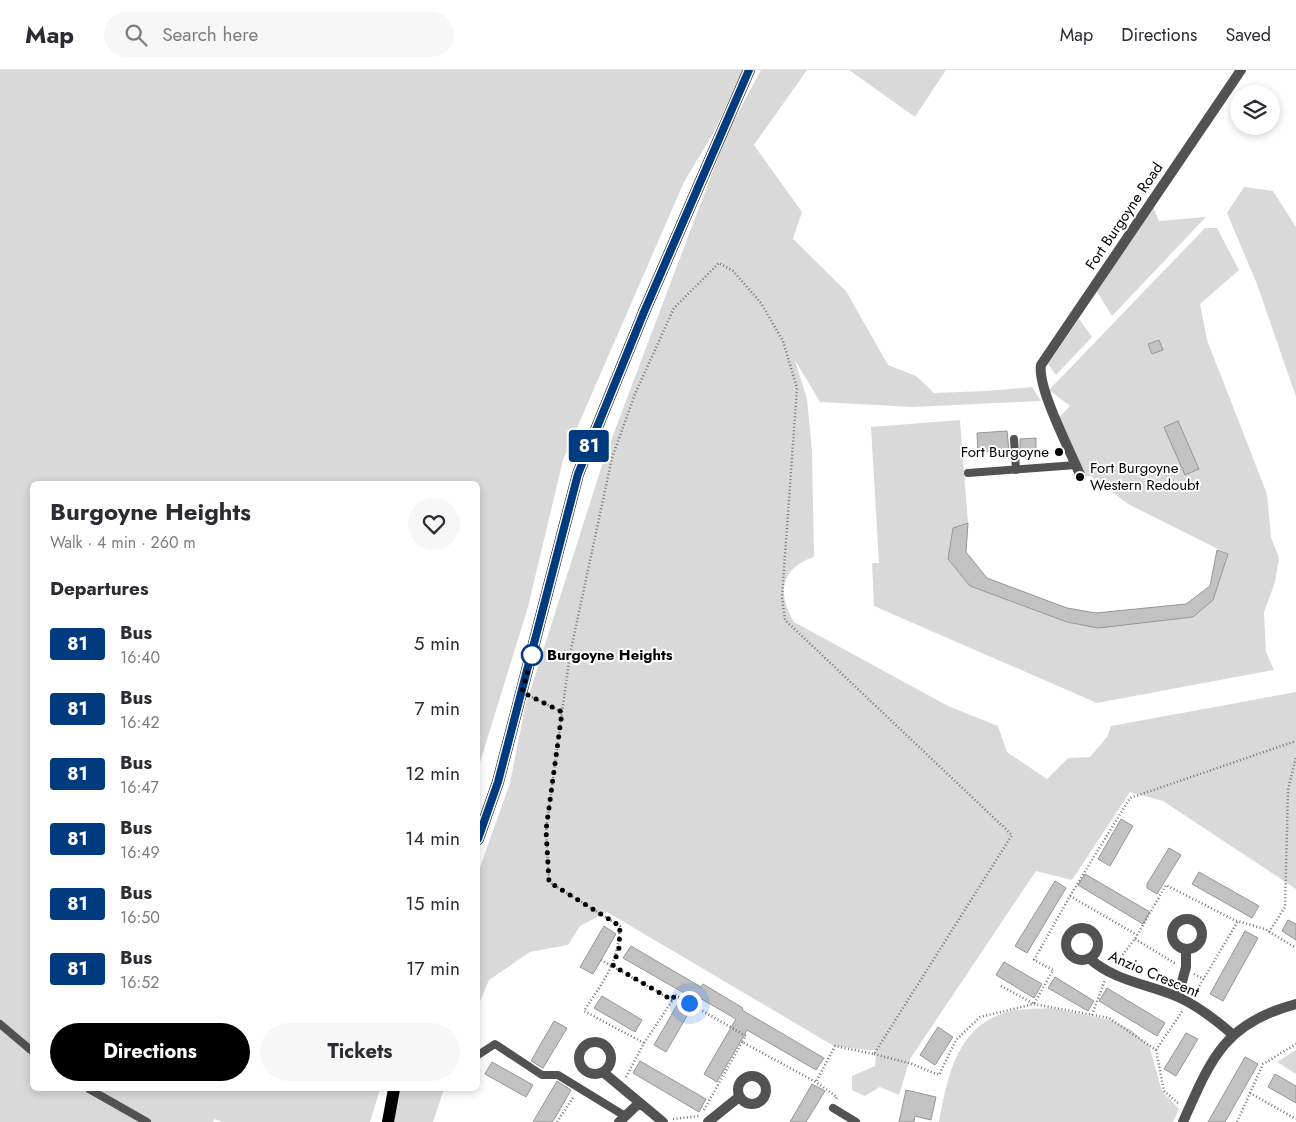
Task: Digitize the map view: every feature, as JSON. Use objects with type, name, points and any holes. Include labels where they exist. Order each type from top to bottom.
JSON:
[{"type":"main road","points":[[480,833],[498,782],[578,474],[644,312],[749,70]]},
{"type":"main road","points":[[388,1122],[394,1091]]},
{"type":"street","name":"Fort Burgoyne Road","points":[[1076,465],[1041,382],[1041,366],[1241,70]]},
{"type":"street","points":[[1076,465],[1081,477]]},
{"type":"street","points":[[1178,997],[1186,969],[1186,949]]},
{"type":"street","name":"Anzio Crescent","points":[[1089,958],[1108,973],[1178,997],[1210,1015],[1232,1034]]},
{"type":"street","points":[[1183,1122],[1218,1052],[1232,1034],[1266,1014],[1296,1004]]},
{"type":"street","points":[[603,1072],[663,1121]]},
{"type":"street","points":[[708,1122],[739,1097]]},
{"type":"street","points":[[622,1119],[639,1103]]},
{"type":"lane","points":[[1014,439],[1016,470]]},
{"type":"lane","points":[[968,473],[1076,465]]},
{"type":"lane","points":[[0,1024],[30,1049]]},
{"type":"lane","points":[[480,1054],[495,1044],[542,1075],[558,1076],[579,1088],[622,1119]]},
{"type":"lane","points":[[93,1091],[147,1122]]},
{"type":"lane","points":[[833,1108],[856,1122]]},
{"type":"path","points":[[644,1043],[584,1011],[613,966],[619,948],[620,926],[549,882],[546,830],[570,654],[612,458],[631,403],[674,308],[718,263],[733,271],[761,303],[784,341],[797,388],[782,597],[785,620],[1012,835],[874,1054]]},
{"type":"path","points":[[522,692],[562,712]]},
{"type":"path","points":[[816,1082],[835,1046],[912,1064],[939,1075],[956,1040],[980,1018],[1034,1004],[1053,970],[1034,960],[1070,896],[1130,798],[1296,742]]},
{"type":"path","points":[[1269,932],[1285,907],[1288,790],[1296,757]]},
{"type":"path","points":[[1092,1015],[1108,973],[1137,935],[1166,885],[1238,921],[1249,923],[1269,932],[1296,948]]},
{"type":"path","points":[[1070,896],[1137,935]]},
{"type":"path","points":[[1156,1050],[1204,979],[1238,921]]},
{"type":"path","points":[[1134,939],[1204,979]]},
{"type":"path","points":[[601,960],[672,1000]]},
{"type":"path","points":[[1002,986],[1034,1004],[1109,1018],[1156,1050],[1164,1091],[1188,1112]]},
{"type":"path","points":[[621,1088],[644,1043],[675,995],[746,1036],[701,1115],[663,1121]]},
{"type":"path","points":[[742,1042],[816,1082],[836,1097],[833,1108]]},
{"type":"path","points":[[1237,1122],[1264,1064],[1296,1044]]},
{"type":"path","points":[[558,1122],[579,1088]]},
{"type":"path","points":[[1250,1093],[1296,1119]]},
{"type":"shaded area","points":[[0,70],[743,70],[714,132],[684,182],[563,460],[528,607],[480,763],[480,481],[30,481],[30,1091],[379,1091],[370,1122],[222,1122],[215,1119],[213,1122],[0,1122]]},
{"type":"shaded area","points":[[761,70],[807,70],[754,145],[802,212],[793,239],[846,291],[888,365],[916,376],[934,393],[1032,387],[1041,401],[913,407],[820,402],[795,360],[807,399],[812,451],[814,557],[794,568],[788,575],[785,583],[785,602],[794,622],[948,706],[998,726],[1007,752],[1047,779],[1068,758],[1090,757],[1107,737],[1111,726],[1296,692],[1296,889],[1163,801],[1130,792],[1072,880],[1036,871],[910,1059],[899,1095],[880,1087],[865,1096],[852,1090],[852,1076],[875,1066],[876,1051],[834,1046],[607,912],[580,926],[568,945],[530,952],[489,980],[480,1001],[480,867],[510,783],[525,707],[604,459],[728,131]]},
{"type":"shaded area","points":[[849,70],[946,70],[915,117]]},
{"type":"shaded area","points":[[1244,187],[1273,191],[1296,227],[1296,397],[1257,284],[1227,213]]},
{"type":"shaded area","points":[[1153,207],[1159,221],[1206,217],[1112,316],[1096,290]]},
{"type":"shaded area","points":[[1205,228],[1217,228],[1239,270],[1200,304],[1207,340],[1267,494],[1271,537],[1279,558],[1275,582],[1264,612],[1266,652],[1274,670],[1097,703],[874,606],[872,563],[879,563],[871,427],[960,420],[968,523],[953,528],[948,559],[970,586],[1067,622],[1098,628],[1213,599],[1228,554],[1128,504],[1091,476],[1081,477],[1057,420],[1070,406],[1049,390]]},
{"type":"shaded area","points":[[1079,319],[1092,337],[1056,375],[1048,364]]},
{"type":"shaded area","points":[[1050,1008],[1111,1020],[1131,1030],[1149,1045],[1162,1091],[1179,1109],[1173,1122],[939,1122],[950,1073],[956,1057],[964,1043],[975,1030],[988,1020],[1009,1011]]},
{"type":"shaded area","points":[[1296,1050],[1296,1074],[1277,1062]]},
{"type":"shaded area","points":[[394,1091],[443,1091],[433,1122],[388,1122]]},
{"type":"building","points":[[1159,340],[1163,350],[1152,354],[1148,344]]},
{"type":"building","points":[[1178,421],[1199,469],[1185,475],[1164,427]]},
{"type":"building","points":[[1007,431],[1009,451],[978,452],[977,433]]},
{"type":"building","points":[[1036,438],[1036,449],[1020,450],[1020,439]]},
{"type":"building","points":[[968,523],[966,552],[987,578],[1067,608],[1096,613],[1186,604],[1210,586],[1217,550],[1228,554],[1213,600],[1193,617],[1098,628],[1067,622],[970,586],[948,559],[953,528]]},
{"type":"building","points":[[1121,819],[1133,826],[1110,866],[1098,859]]},
{"type":"building","points":[[1169,848],[1181,855],[1157,894],[1147,888],[1147,884]]},
{"type":"building","points":[[1199,872],[1259,906],[1252,918],[1192,884]]},
{"type":"building","points":[[1085,874],[1150,912],[1143,924],[1078,885]]},
{"type":"building","points":[[1055,881],[1066,888],[1027,953],[1015,946]]},
{"type":"building","points":[[1288,920],[1296,924],[1296,940],[1282,931]]},
{"type":"building","points":[[604,926],[616,934],[593,974],[580,967]]},
{"type":"building","points":[[1245,931],[1258,938],[1223,1001],[1210,994]]},
{"type":"building","points":[[631,946],[701,987],[703,984],[743,1008],[742,1010],[824,1058],[816,1070],[747,1030],[717,1082],[704,1074],[736,1019],[698,997],[666,1052],[654,1045],[684,993],[623,958]]},
{"type":"building","points":[[1004,962],[1042,984],[1034,998],[996,975]]},
{"type":"building","points":[[1055,977],[1094,1001],[1088,1011],[1048,988]]},
{"type":"building","points":[[1107,988],[1165,1023],[1157,1036],[1099,1001]]},
{"type":"building","points":[[602,996],[642,1020],[635,1032],[594,1008]]},
{"type":"building","points":[[554,1021],[567,1028],[543,1068],[531,1061]]},
{"type":"building","points":[[938,1027],[953,1037],[935,1065],[920,1055]]},
{"type":"building","points":[[1186,1033],[1198,1039],[1176,1076],[1164,1069]]},
{"type":"building","points":[[1245,1057],[1258,1064],[1245,1087],[1225,1122],[1208,1122]]},
{"type":"building","points":[[640,1061],[706,1099],[699,1112],[633,1073]]},
{"type":"building","points":[[492,1062],[533,1085],[526,1097],[485,1074]]},
{"type":"building","points":[[1275,1074],[1296,1086],[1296,1103],[1268,1087]]},
{"type":"building","points":[[557,1081],[571,1090],[555,1118],[552,1122],[533,1122]]},
{"type":"building","points":[[812,1084],[825,1091],[806,1122],[790,1122]]},
{"type":"building","points":[[906,1090],[936,1097],[931,1120],[915,1116],[914,1122],[899,1122]]},
{"type":"bus line","name":"81","points":[[480,833],[498,782],[578,474],[644,312],[749,70]]},
{"type":"place","name":"Fort Burgoyne","points":[[1059,452]]},
{"type":"place","name":"Fort Burgoyne Western Redoubt","points":[[1080,477]]},
{"type":"place","name":"Burgoyne Heights","points":[[532,655]]},
{"type":"route","points":[[532,655],[522,692],[562,712],[546,830],[549,882],[620,926],[619,948],[613,966],[672,1000],[675,995],[689,1003]]}]
